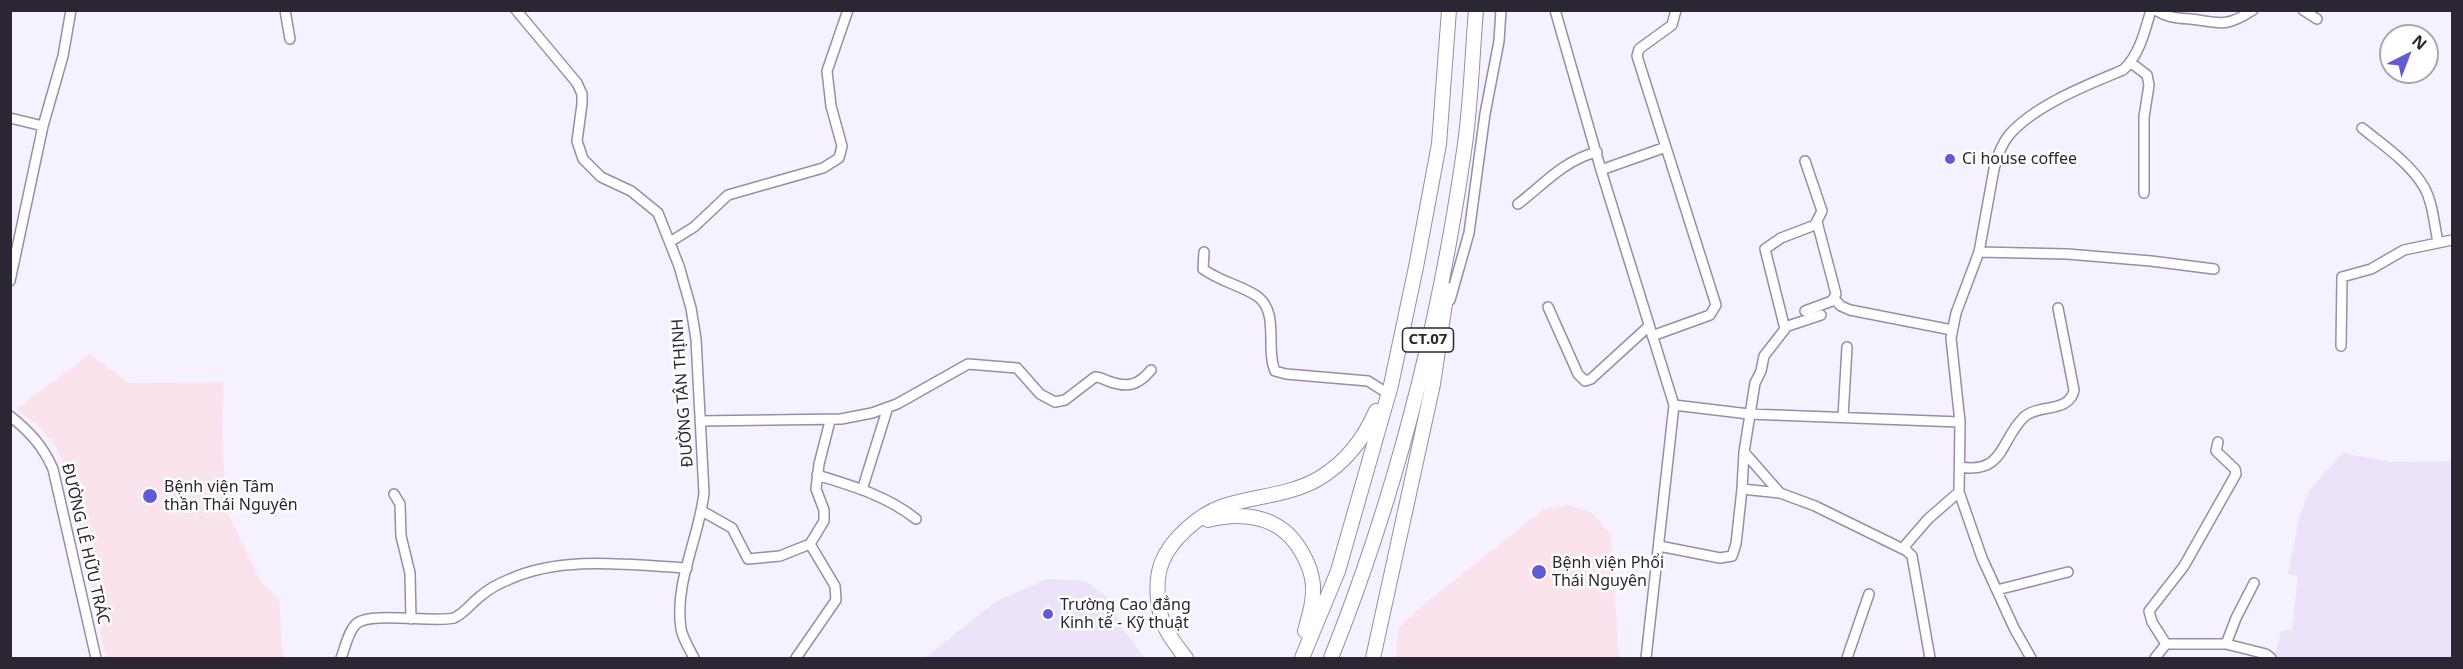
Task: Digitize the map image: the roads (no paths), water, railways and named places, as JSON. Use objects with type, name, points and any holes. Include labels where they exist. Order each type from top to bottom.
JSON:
[{"type":"highway","name":"CT.07","points":[[1302,658],[1338,571],[1391,385],[1416,267],[1438,144],[1449,10]]},
{"type":"highway","name":"CT.07","points":[[1331,658],[1362,581],[1396,474],[1424,363],[1464,149],[1476,10]]},
{"type":"highway","points":[[1373,658],[1429,402],[1442,327],[1464,149]]},
{"type":"highway","points":[[1186,658],[1162,621],[1157,592],[1162,562],[1176,540],[1194,523],[1220,507],[1287,491],[1318,479],[1349,454],[1369,429],[1382,390],[1400,311],[1416,267]]},
{"type":"highway","points":[[1194,523],[1223,516],[1241,515],[1261,518],[1279,526],[1295,540],[1307,562],[1313,585],[1311,609],[1294,658]]},
{"type":"street","points":[[10,281],[43,126],[63,56],[71,10]]},
{"type":"street","points":[[285,10],[290,39]]},
{"type":"street","name":"ĐƯỜNG TÂN THỊNH","points":[[516,10],[578,83],[582,94],[577,141],[583,159],[601,177],[631,191],[658,213],[670,242],[691,308],[696,339],[704,467],[702,511],[680,593],[682,632],[694,658]]},
{"type":"street","points":[[670,242],[694,227],[728,195],[823,168],[839,158],[842,146],[831,106],[827,71],[848,10]]},
{"type":"street","points":[[1442,327],[1467,244],[1485,114],[1499,41],[1501,10]]},
{"type":"street","points":[[1555,10],[1601,170],[1674,405],[1646,658]]},
{"type":"street","points":[[1652,336],[1710,315],[1716,305],[1637,54],[1641,47],[1672,25],[1676,10]]},
{"type":"street","points":[[2031,658],[2014,628],[1982,558],[1959,492],[1960,422],[1952,352],[1952,330],[1979,252],[1998,155],[2008,137],[2041,110],[2072,92],[2123,70],[2134,57],[2153,10],[2177,20],[2188,19],[2217,24],[2230,23],[2253,10]]},
{"type":"street","points":[[2303,10],[2317,19]]},
{"type":"street","points":[[2130,62],[2147,75],[2149,85],[2144,117],[2144,193]]},
{"type":"street","points":[[10,118],[43,126]]},
{"type":"street","points":[[2362,128],[2414,173],[2424,188],[2430,203],[2438,242]]},
{"type":"street","points":[[1601,170],[1666,147]]},
{"type":"street","points":[[1518,204],[1565,165],[1577,158],[1596,152]]},
{"type":"street","points":[[1805,161],[1822,208],[1817,222],[1837,289],[1834,298],[1805,311]]},
{"type":"street","points":[[1659,546],[1720,558],[1732,556],[1736,544],[1743,489],[1744,452],[1749,414],[1763,358],[1785,327],[1765,249],[1777,239],[1817,222]]},
{"type":"street","points":[[2341,346],[2342,277],[2371,269],[2404,250],[2452,240]]},
{"type":"street","points":[[1204,252],[1203,269],[1216,278],[1256,296],[1265,304],[1268,311],[1275,370],[1286,374],[1368,381],[1382,390]]},
{"type":"street","points":[[1979,252],[2067,254],[2214,269]]},
{"type":"street","points":[[1834,298],[1841,306],[1850,310],[1952,330]]},
{"type":"street","points":[[1548,307],[1578,374],[1585,381],[1649,326]]},
{"type":"street","points":[[1960,467],[1972,469],[1987,465],[1998,457],[2024,417],[2036,411],[2064,404],[2073,396],[2074,390],[2058,308]]},
{"type":"street","points":[[1785,327],[1821,315]]},
{"type":"street","points":[[1843,417],[1847,347]]},
{"type":"street","points":[[700,421],[777,419],[830,421],[872,413],[921,392],[968,364],[1017,368],[1040,394],[1055,402],[1065,400],[1095,377],[1119,384],[1135,385],[1151,370]]},
{"type":"street","points":[[1674,405],[1749,414],[1960,422]]},
{"type":"street","points":[[862,490],[888,407]]},
{"type":"street","name":"ĐƯỜNG LÊ HỮU TRÁC","points":[[10,416],[34,436],[46,452],[53,469],[96,658]]},
{"type":"street","points":[[702,511],[732,528],[748,559],[780,556],[810,544],[824,521],[824,510],[816,489],[830,421]]},
{"type":"street","points":[[2166,644],[2152,622],[2149,611],[2184,566],[2236,474],[2235,469],[2217,453],[2215,449],[2218,442]]},
{"type":"street","points":[[1744,452],[1780,493]]},
{"type":"street","points":[[818,475],[888,500],[916,519]]},
{"type":"street","points":[[1743,489],[1780,493],[1815,506],[1904,548],[1912,556],[1930,658]]},
{"type":"street","points":[[1904,548],[1928,519],[1959,492]]},
{"type":"street","points":[[394,494],[400,504],[401,536],[410,573],[411,619]]},
{"type":"street","points":[[796,658],[836,600],[835,586],[810,544]]},
{"type":"street","points":[[341,658],[353,628],[360,621],[374,618],[454,618],[490,588],[511,578],[538,570],[597,564],[687,568]]},
{"type":"street","points":[[1997,590],[2068,572]]},
{"type":"street","points":[[2226,644],[2236,618],[2254,584]]},
{"type":"street","points":[[1846,658],[1869,594]]},
{"type":"street","points":[[2166,644],[2226,644],[2266,654],[2271,658]]},
{"type":"street","points":[[2155,658],[2166,644]]},
{"type":"place","name":"Ci house coffee","points":[[1950,159]]},
{"type":"place","name":"Bệnh viện Tâm thần Thái Nguyên","points":[[150,496]]},
{"type":"place","name":"Bệnh viện Phổi Thái Nguyên","points":[[1539,572]]},
{"type":"place","name":"Trường Cao đẳng Kinh tế - Kỹ thuật","points":[[1048,614]]}]
